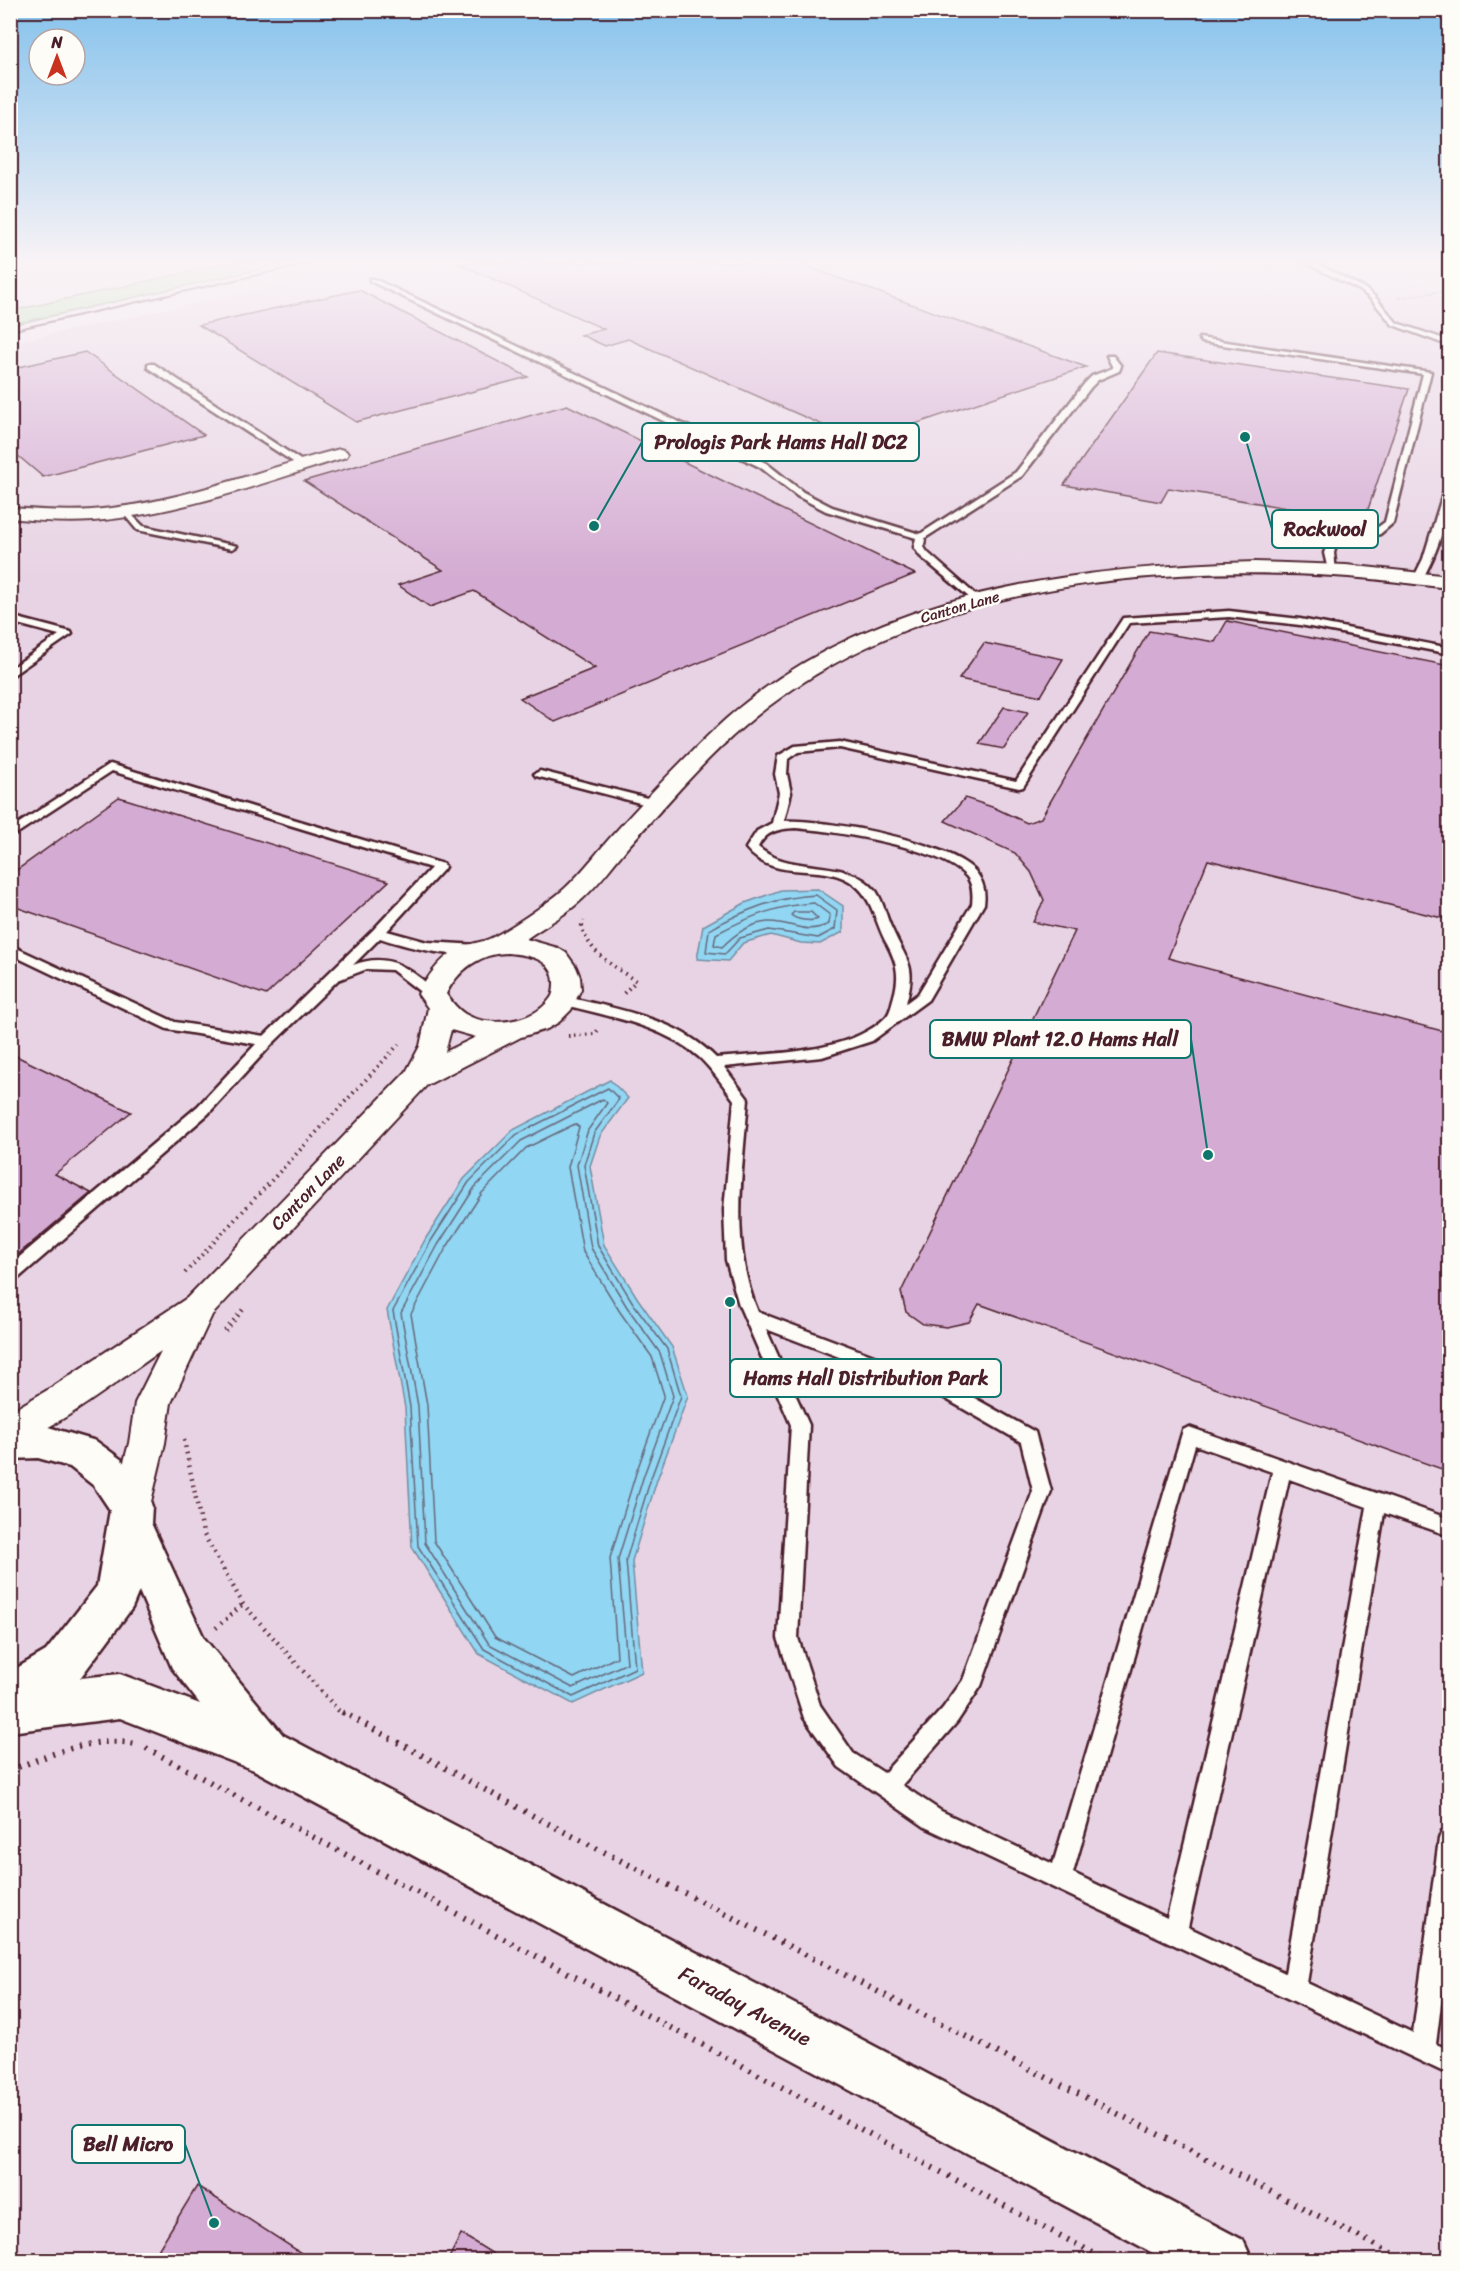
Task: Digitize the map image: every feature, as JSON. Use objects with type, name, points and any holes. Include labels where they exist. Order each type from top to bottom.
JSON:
[{"type":"street","points":[[13,514],[59,516],[126,512],[196,496],[340,454]]},
{"type":"street","name":"Canton Lane","points":[[490,947],[570,896],[688,767],[739,720],[790,681],[835,653],[890,628],[976,600],[1124,574],[1191,569],[1334,570],[1449,582]]},
{"type":"street","name":"Canton Lane","points":[[559,961],[560,929],[570,896]]},
{"type":"street","points":[[521,945],[541,950],[559,961],[566,974],[569,989],[559,1007],[543,1019],[518,1028],[495,1031],[474,1028],[454,1021],[437,1002],[442,974],[462,956],[490,947],[521,945]]},
{"type":"street","name":"Canton Lane","points":[[10,1430],[63,1399],[199,1307],[417,1078],[434,1046],[437,1002]]},
{"type":"street","name":"Canton Lane","points":[[417,1078],[518,1028]]},
{"type":"street","name":"Canton Lane","points":[[131,1514],[147,1443],[153,1403],[199,1307]]},
{"type":"street","name":"Faraday Avenue","points":[[10,1442],[38,1441],[82,1454],[108,1473],[131,1514],[188,1653],[267,1752]]},
{"type":"street","points":[[10,1698],[62,1666],[117,1594],[131,1514]]},
{"type":"street","name":"Faraday Avenue","points":[[10,1709],[120,1696],[267,1752],[1223,2260]]},
{"type":"lane","points":[[156,369],[304,465]]},
{"type":"lane","points":[[560,369],[763,465],[800,494],[829,509],[921,537]]},
{"type":"lane","points":[[976,600],[923,554],[919,547],[921,537],[1019,474],[1088,385],[1095,378],[1116,369]]},
{"type":"lane","points":[[1334,570],[1329,553],[1332,543],[1343,538],[1371,534],[1384,529],[1389,523],[1426,372],[1405,369]]},
{"type":"lane","points":[[1418,579],[1428,559],[1449,484]]},
{"type":"lane","points":[[126,512],[140,528],[232,546]]},
{"type":"lane","points":[[777,825],[784,793],[781,774],[782,758],[795,749],[840,745],[1019,785],[1126,620],[1229,614],[1300,622],[1449,651]]},
{"type":"lane","points":[[10,619],[67,634],[10,674]]},
{"type":"lane","points":[[10,835],[110,767],[439,867],[378,933],[267,1041],[204,1110],[10,1275]]},
{"type":"lane","points":[[540,774],[655,803]]},
{"type":"lane","points":[[713,1062],[822,1052],[867,1038],[894,1019],[923,998],[978,904],[980,892],[976,881],[966,869],[930,851],[827,827],[777,825],[764,831],[755,839],[752,848],[758,856],[769,863],[786,867],[821,868],[847,875],[871,894],[905,971],[894,1019]]},
{"type":"lane","points":[[378,933],[422,947],[446,950],[490,947]]},
{"type":"lane","points":[[10,949],[172,1026],[267,1041]]},
{"type":"lane","points":[[333,977],[366,965],[395,966],[437,1002]]},
{"type":"lane","points":[[563,1000],[637,1019],[676,1036],[700,1050],[713,1062],[741,1099],[732,1210],[734,1260],[747,1305],[800,1425],[788,1638],[812,1711],[846,1760],[933,1820],[1449,2062]]},
{"type":"lane","points":[[754,1317],[947,1391],[1029,1437],[1042,1491],[971,1686],[950,1715],[886,1787]]},
{"type":"lane","points":[[1060,1881],[1189,1435],[1449,1528]]},
{"type":"lane","points":[[1175,1934],[1282,1467]]},
{"type":"lane","points":[[1294,1989],[1377,1502]]},
{"type":"lane","points":[[1424,2050],[1449,1839]]},
{"type":"path","points":[[585,919],[581,926],[589,945],[602,959],[636,981]]},
{"type":"path","points":[[564,1036],[595,1034]]},
{"type":"path","points":[[181,1276],[404,1039]]},
{"type":"path","points":[[223,1333],[254,1298]]},
{"type":"path","points":[[183,1434],[203,1533],[243,1604],[338,1710],[550,1824],[1405,2260]]},
{"type":"path","points":[[10,1770],[74,1746],[117,1740],[141,1746],[1106,2260]]},
{"type":"shaded area","points":[[10,369],[1449,369],[1449,2260],[11,2260]]},
{"type":"water","points":[[818,889],[843,906],[843,932],[820,944],[801,943],[771,935],[743,943],[728,961],[697,959],[703,926],[745,903],[781,890]]},
{"type":"water","points":[[610,1080],[628,1098],[600,1136],[590,1166],[604,1245],[672,1347],[688,1396],[657,1480],[632,1561],[642,1672],[573,1704],[479,1654],[412,1547],[405,1408],[387,1310],[426,1238],[464,1179],[513,1130]]},
{"type":"building","points":[[10,369],[109,369],[204,435],[43,477],[10,449]]},
{"type":"building","points":[[270,369],[512,369],[528,377],[356,422]]},
{"type":"building","points":[[696,369],[1080,369],[819,456],[792,444],[834,430]]},
{"type":"building","points":[[1146,369],[1269,369],[1409,389],[1364,521],[1169,488],[1161,502],[1064,485]]},
{"type":"building","points":[[567,405],[915,574],[555,722],[520,698],[595,668],[474,591],[430,607],[398,585],[443,570],[304,481]]},
{"type":"building","points":[[1227,621],[1450,666],[1450,920],[1208,860],[1168,958],[1450,1033],[1450,1472],[979,1304],[969,1322],[946,1327],[923,1324],[906,1312],[901,1292],[1075,931],[1033,922],[1044,900],[1031,872],[1015,853],[945,821],[965,798],[995,808],[1027,823],[1041,818],[1149,631],[1215,642]]},
{"type":"building","points":[[984,643],[1063,659],[1041,696],[959,679]]},
{"type":"building","points":[[1004,707],[1028,712],[1004,749],[979,744]]},
{"type":"building","points":[[119,797],[389,881],[266,995],[10,905],[10,875]]},
{"type":"building","points":[[10,1053],[131,1112],[55,1174],[91,1193],[10,1261]]},
{"type":"building","points":[[197,2186],[312,2260],[152,2260]]},
{"type":"building","points":[[461,2234],[503,2260],[448,2260]]},
{"type":"place","name":"Rockwool","points":[[1245,437]]},
{"type":"place","name":"Prologis Park Hams Hall DC2","points":[[594,526]]},
{"type":"place","name":"BMW Plant 12.0 Hams Hall","points":[[1208,1155]]},
{"type":"place","name":"Hams Hall Distribution Park","points":[[730,1302]]},
{"type":"place","name":"Bell Micro","points":[[214,2223]]}]
